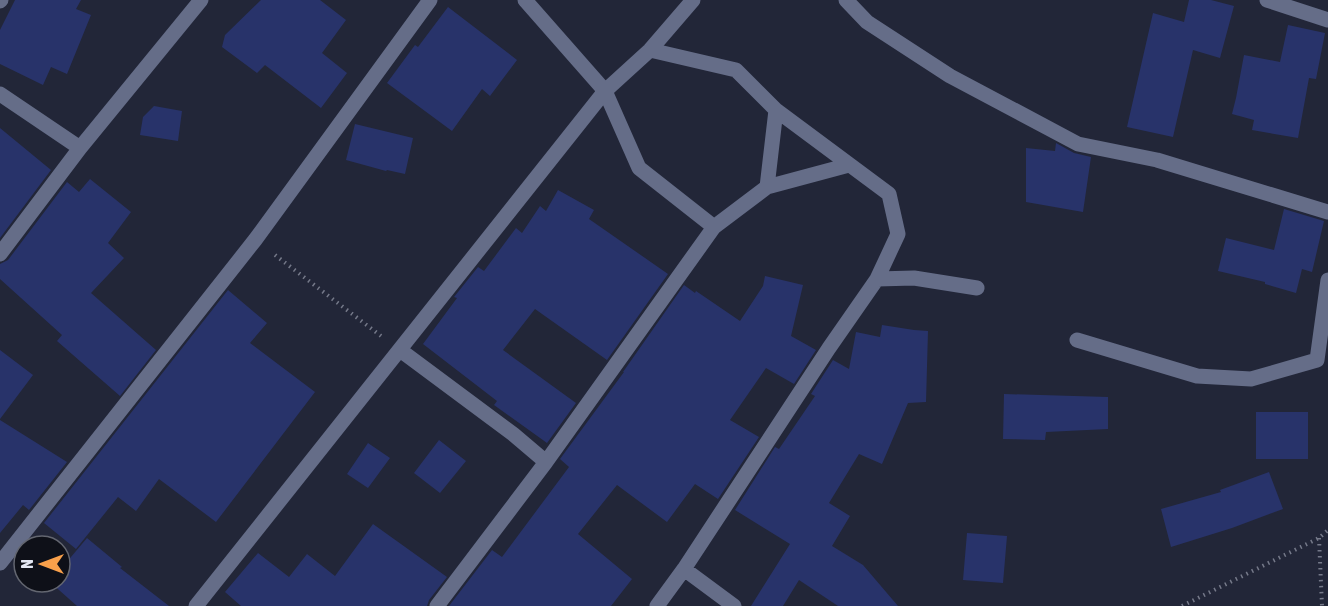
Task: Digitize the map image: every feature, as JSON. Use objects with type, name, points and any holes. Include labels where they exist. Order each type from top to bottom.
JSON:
[{"type":"street","points":[[0,254],[80,148],[201,0]]},
{"type":"street","points":[[0,563],[255,240],[430,0]]},
{"type":"street","points":[[525,0],[604,91],[639,168],[714,227]]},
{"type":"street","points":[[196,606],[604,91],[650,50],[693,0]]},
{"type":"street","points":[[846,0],[867,22],[950,76],[1078,144],[1156,160],[1328,212]]},
{"type":"street","points":[[1267,0],[1328,20]]},
{"type":"street","points":[[650,50],[736,70],[776,110],[888,194],[898,234],[877,279],[657,606]]},
{"type":"street","points":[[0,94],[80,148]]},
{"type":"street","points":[[767,187],[776,110]]},
{"type":"street","points":[[437,606],[546,462],[714,227],[767,187],[849,165]]},
{"type":"street","points":[[877,279],[914,278],[977,288]]},
{"type":"street","points":[[1077,340],[1197,376],[1251,380],[1317,360],[1328,280]]},
{"type":"street","points":[[400,350],[513,434],[546,462]]},
{"type":"street","points":[[684,569],[734,606]]},
{"type":"path","points":[[255,240],[400,350]]},
{"type":"path","points":[[1182,606],[1319,538],[1328,530]]},
{"type":"path","points":[[1319,538],[1322,606]]},
{"type":"building","points":[[15,0],[81,0],[76,9],[91,15],[67,74],[51,67],[43,85],[0,64],[0,30]]},
{"type":"building","points":[[261,0],[320,0],[346,20],[322,53],[347,73],[321,108],[265,65],[257,73],[222,47],[225,35]]},
{"type":"building","points":[[1189,0],[1211,0],[1234,6],[1220,58],[1193,50],[1173,137],[1127,127],[1153,13],[1184,22]]},
{"type":"building","points":[[448,7],[517,60],[490,96],[482,89],[452,131],[387,83],[415,45],[418,47]]},
{"type":"building","points":[[1288,25],[1325,33],[1316,79],[1309,78],[1298,138],[1252,130],[1254,120],[1232,114],[1244,55],[1280,62]]},
{"type":"building","points":[[154,106],[182,111],[178,141],[140,135],[143,117]]},
{"type":"building","points":[[355,124],[413,138],[405,174],[346,160]]},
{"type":"building","points":[[0,128],[51,170],[0,238]]},
{"type":"building","points":[[1056,143],[1074,153],[1091,157],[1083,212],[1026,202],[1026,148],[1055,151]]},
{"type":"building","points":[[90,179],[131,212],[108,243],[124,258],[91,293],[156,350],[120,396],[57,341],[62,335],[0,279],[0,264],[8,260],[67,182],[79,192]]},
{"type":"building","points":[[558,190],[594,210],[589,219],[668,274],[607,360],[535,309],[503,350],[576,403],[547,443],[494,405],[497,401],[423,344],[457,298],[454,297],[478,267],[484,271],[516,228],[522,233],[540,206],[546,211]]},
{"type":"building","points":[[1284,209],[1324,221],[1312,272],[1302,269],[1296,293],[1265,284],[1265,282],[1218,271],[1226,238],[1274,250]]},
{"type":"building","points":[[765,276],[803,285],[791,336],[816,350],[794,384],[766,368],[730,420],[759,437],[718,499],[695,484],[667,522],[617,485],[578,534],[632,579],[611,606],[449,606],[492,550],[502,557],[569,467],[560,459],[684,285],[740,321],[763,286]]},
{"type":"building","points":[[228,290],[267,323],[250,343],[315,392],[216,522],[159,479],[136,511],[118,497],[76,549],[72,546],[72,534],[58,534],[44,523]]},
{"type":"building","points":[[882,325],[928,331],[926,402],[908,403],[882,464],[859,454],[829,503],[850,516],[832,546],[863,565],[898,606],[838,606],[799,580],[783,606],[751,606],[790,544],[735,510],[775,447],[779,449],[815,396],[811,394],[833,360],[849,369],[856,332],[880,337]]},
{"type":"building","points":[[0,350],[33,375],[0,419]]},
{"type":"building","points":[[1004,394],[1108,397],[1108,429],[1046,432],[1045,440],[1003,439]]},
{"type":"building","points":[[1256,412],[1308,412],[1308,459],[1256,459]]},
{"type":"building","points":[[0,420],[67,462],[29,510],[23,505],[0,533]]},
{"type":"building","points":[[439,440],[466,461],[440,493],[414,473]]},
{"type":"building","points":[[368,443],[390,458],[368,488],[347,474]]},
{"type":"building","points":[[1269,472],[1283,509],[1171,547],[1161,509],[1221,492],[1220,490]]},
{"type":"building","points":[[373,524],[447,577],[427,606],[241,606],[225,592],[258,553],[289,577],[307,554],[335,576]]},
{"type":"building","points":[[967,533],[1007,536],[1003,583],[963,580]]},
{"type":"building","points":[[87,538],[122,567],[120,568],[169,606],[77,606],[64,594],[72,594],[72,556]]}]
